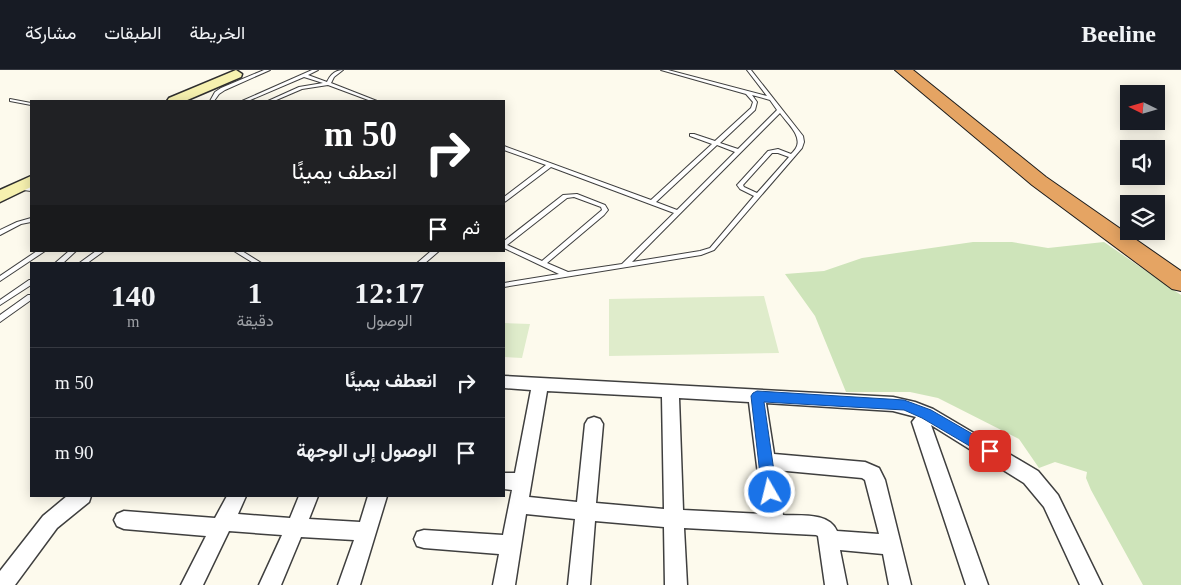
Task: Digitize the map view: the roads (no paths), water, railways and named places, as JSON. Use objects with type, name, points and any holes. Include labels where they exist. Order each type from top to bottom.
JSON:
[{"type":"highway","points":[[903,70],[1038,182],[1181,283]]},
{"type":"highway","points":[[922,70],[1031,157],[1120,221]]},
{"type":"highway","points":[[1148,240],[1181,262]]},
{"type":"main road","points":[[176,100],[236,74],[251,70]]},
{"type":"main road","points":[[175,100],[212,71],[236,74]]},
{"type":"main road","points":[[0,197],[27,186]]},
{"type":"street","points":[[505,382],[893,404],[916,408],[1022,470],[1040,486],[1051,501],[1091,585]]},
{"type":"street","points":[[504,585],[540,384]]},
{"type":"street","points":[[670,391],[676,585]]},
{"type":"street","points":[[757,396],[774,524]]},
{"type":"street","points":[[921,422],[977,585]]},
{"type":"street","points":[[579,585],[594,424]]},
{"type":"street","points":[[765,461],[869,472],[876,480],[900,585]]},
{"type":"street","points":[[505,481],[522,482]]},
{"type":"street","points":[[2,585],[50,522],[81,497]]},
{"type":"street","points":[[192,585],[236,497]]},
{"type":"street","points":[[270,585],[309,497]]},
{"type":"street","points":[[349,585],[378,497]]},
{"type":"street","points":[[518,505],[674,519],[819,526],[826,529],[836,585]]},
{"type":"street","points":[[124,520],[366,532]]},
{"type":"street","points":[[424,539],[511,545]]},
{"type":"street","points":[[828,540],[891,545]]},
{"type":"lane","points":[[213,100],[217,93],[223,89],[268,70]]},
{"type":"lane","points":[[246,100],[316,70]]},
{"type":"lane","points":[[328,84],[332,76],[341,70]]},
{"type":"lane","points":[[663,70],[771,99]]},
{"type":"lane","points":[[505,285],[702,253],[712,249],[800,146],[801,139],[749,70]]},
{"type":"lane","points":[[304,75],[372,100]]},
{"type":"lane","points":[[272,100],[301,88],[328,84]]},
{"type":"lane","points":[[652,202],[753,109],[754,100],[748,93]]},
{"type":"lane","points":[[12,100],[30,104]]},
{"type":"lane","points":[[624,266],[780,110]]},
{"type":"lane","points":[[692,135],[739,151]]},
{"type":"lane","points":[[505,148],[678,212]]},
{"type":"lane","points":[[758,196],[742,188],[740,185],[770,152],[778,151],[792,156]]},
{"type":"lane","points":[[505,199],[550,165]]},
{"type":"lane","points":[[505,244],[568,195],[577,196],[603,206],[605,210],[602,214],[543,264]]},
{"type":"lane","points":[[0,233],[19,223],[30,220]]},
{"type":"lane","points":[[505,245],[568,275]]},
{"type":"lane","points":[[0,279],[40,252]]},
{"type":"lane","points":[[59,262],[72,252]]},
{"type":"lane","points":[[84,262],[99,252]]},
{"type":"lane","points":[[239,252],[256,262]]},
{"type":"lane","points":[[422,262],[435,252]]},
{"type":"lane","points":[[0,303],[30,283]]},
{"type":"lane","points":[[0,319],[30,298]]}]
